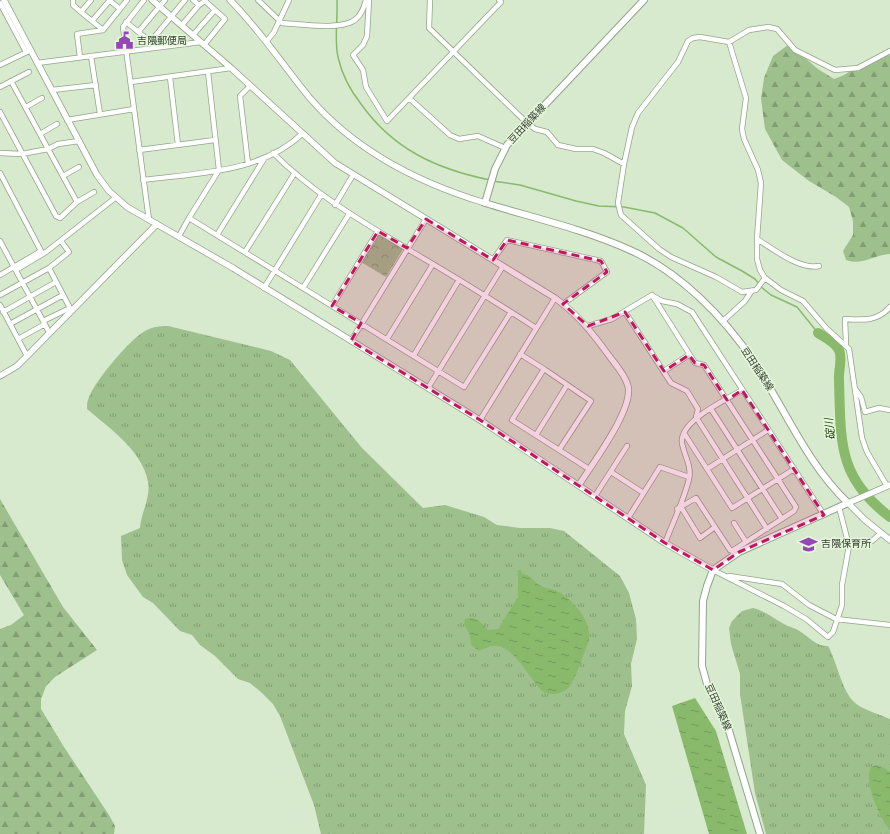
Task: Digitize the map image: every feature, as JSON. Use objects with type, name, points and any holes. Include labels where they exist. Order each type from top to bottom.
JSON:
[{"type":"main road","name":"豆田稲築線","points":[[644,0],[504,149],[485,203],[599,237],[631,250],[684,284],[723,321],[754,362],[810,457],[838,494],[848,503]]},
{"type":"main road","points":[[713,570],[733,553],[848,503]]},
{"type":"main road","name":"豆田稲築線","points":[[713,570],[703,601],[702,666],[714,700],[727,724],[760,834]]},
{"type":"street","points":[[4,0],[28,51]]},
{"type":"street","points":[[73,0],[73,5],[103,30]]},
{"type":"street","points":[[81,12],[92,0]]},
{"type":"street","points":[[92,21],[109,0],[120,9]]},
{"type":"street","points":[[80,57],[77,34],[103,30],[127,0]]},
{"type":"street","points":[[144,0],[123,26],[149,220]]},
{"type":"street","points":[[152,0],[231,68],[335,163],[555,298],[573,311],[588,326],[625,378],[629,393],[621,418],[579,485]]},
{"type":"street","points":[[139,31],[165,0]]},
{"type":"street","points":[[151,41],[185,0]]},
{"type":"street","points":[[193,0],[199,5]]},
{"type":"street","points":[[230,0],[267,41],[308,96],[322,111],[349,135],[379,156],[409,174],[450,192],[485,203]]},
{"type":"street","points":[[258,0],[282,23],[346,24],[359,16],[367,0]]},
{"type":"street","points":[[267,41],[274,32],[289,0]]},
{"type":"street","points":[[367,0],[367,36],[363,45],[353,55],[363,70],[366,87],[388,121],[502,2],[499,0]]},
{"type":"street","points":[[430,0],[429,28],[527,123],[535,129],[547,132],[558,145],[576,149],[593,149],[624,164]]},
{"type":"street","points":[[37,63],[157,47],[203,44],[225,19],[205,1],[199,5],[182,25]]},
{"type":"street","points":[[0,3],[28,51],[37,63],[98,175],[115,198],[127,208],[179,236],[480,420],[665,542],[713,570],[784,606],[806,619],[828,637],[833,632],[836,619],[842,605],[842,585],[848,545],[839,507]]},
{"type":"street","points":[[193,35],[215,10]]},
{"type":"street","points":[[126,22],[157,47]]},
{"type":"street","points":[[751,292],[742,292],[716,277],[671,257],[659,249],[621,215],[618,203],[624,164],[632,127],[638,113],[678,62],[688,41],[700,37],[729,42],[749,30],[758,27],[777,29],[795,50],[835,70],[858,68],[890,51]]},
{"type":"street","points":[[729,42],[746,98],[742,129],[744,139],[758,170],[761,182],[757,239],[758,265],[761,273],[765,278],[781,290],[803,301],[826,328],[846,344]]},
{"type":"street","points":[[0,65],[28,51]]},
{"type":"street","points":[[91,56],[100,114]]},
{"type":"street","points":[[130,82],[231,68]]},
{"type":"street","points":[[0,87],[29,72]]},
{"type":"street","points":[[179,236],[219,170],[208,72]]},
{"type":"street","points":[[170,77],[178,145]]},
{"type":"street","points":[[11,81],[77,202]]},
{"type":"street","points":[[52,90],[96,85]]},
{"type":"street","points":[[248,164],[240,96],[250,86]]},
{"type":"street","points":[[26,107],[42,98]]},
{"type":"street","points":[[409,98],[450,135],[458,139],[478,136],[504,149]]},
{"type":"street","points":[[67,120],[134,109]]},
{"type":"street","points":[[0,112],[56,216],[60,218],[77,202],[94,192]]},
{"type":"street","points":[[40,134],[58,124]]},
{"type":"street","points":[[143,180],[219,170],[248,164],[264,159],[302,134]]},
{"type":"street","points":[[139,150],[215,140]]},
{"type":"street","points":[[0,153],[22,154],[48,149],[58,144],[79,141]]},
{"type":"street","points":[[273,153],[294,174],[349,214],[485,295],[536,328]]},
{"type":"street","points":[[218,235],[264,159]]},
{"type":"street","points":[[63,176],[79,167]]},
{"type":"street","points":[[245,252],[294,174]]},
{"type":"street","points":[[0,175],[41,251],[15,268]]},
{"type":"street","points":[[335,204],[353,175]]},
{"type":"street","points":[[264,288],[321,195]]},
{"type":"street","points":[[0,275],[46,252],[115,198]]},
{"type":"street","points":[[303,288],[349,214]]},
{"type":"street","points":[[189,218],[464,387],[511,312]]},
{"type":"street","points":[[351,341],[426,219]]},
{"type":"street","points":[[0,376],[17,366],[71,309],[157,224]]},
{"type":"street","points":[[332,306],[378,231]]},
{"type":"street","points":[[757,239],[800,264],[814,267],[819,266]]},
{"type":"street","points":[[0,295],[49,268],[70,252],[61,240]]},
{"type":"street","points":[[493,260],[507,240],[600,261],[608,272],[563,304]]},
{"type":"street","points":[[0,241],[49,332]]},
{"type":"street","points":[[387,339],[432,264]]},
{"type":"street","points":[[428,388],[503,266]]},
{"type":"street","points":[[49,268],[71,309]]},
{"type":"street","points":[[723,321],[745,301],[751,292],[760,287],[765,278]]},
{"type":"street","points":[[414,355],[459,280]]},
{"type":"street","points":[[3,312],[56,282]]},
{"type":"street","points":[[10,324],[63,295]]},
{"type":"street","points":[[588,326],[612,319],[652,295]]},
{"type":"street","points":[[652,295],[695,363],[704,365],[796,509],[746,542],[733,553],[696,498],[679,508]]},
{"type":"street","points":[[652,295],[662,301],[677,304],[692,312],[824,514]]},
{"type":"street","points":[[480,420],[555,298]]},
{"type":"street","points":[[0,305],[27,356]]},
{"type":"street","points":[[890,307],[878,318],[872,320],[845,319],[846,344],[851,360],[856,388],[863,441],[867,452],[888,485],[848,503],[890,540]]},
{"type":"street","points":[[18,338],[71,309]]},
{"type":"street","points":[[625,312],[671,383],[689,394],[698,409],[696,417],[684,433],[682,440],[689,466],[689,477],[679,508],[665,542]]},
{"type":"street","points":[[520,354],[591,401],[559,450]]},
{"type":"street","points":[[664,371],[689,354]]},
{"type":"street","points":[[544,369],[512,420],[589,469]]},
{"type":"street","points":[[536,435],[567,385]]},
{"type":"street","points":[[856,388],[866,412],[879,408],[890,410]]},
{"type":"street","points":[[696,417],[742,390]]},
{"type":"street","points":[[711,409],[782,519]]},
{"type":"street","points":[[696,417],[767,529]]},
{"type":"street","points":[[707,470],[768,430]]},
{"type":"street","points":[[684,433],[732,508],[794,469]]},
{"type":"street","points":[[596,496],[627,446]]},
{"type":"street","points":[[628,518],[642,492],[660,467],[689,477]]},
{"type":"street","points":[[611,472],[642,492]]},
{"type":"street","points":[[679,508],[700,538],[715,527]]},
{"type":"street","points":[[734,523],[746,542]]},
{"type":"street","points":[[848,545],[872,541],[881,533]]},
{"type":"street","points":[[724,575],[782,584],[809,605],[836,619],[890,625]]},
{"type":"highlighted area","points":[[426,219],[493,260],[507,240],[601,261],[607,272],[563,304],[588,326],[625,312],[664,371],[689,355],[695,363],[704,365],[727,400],[742,390],[824,515],[739,552],[713,570],[665,543],[480,420],[351,341],[361,323],[332,306],[378,231],[407,248]]},
{"type":"green space","points":[[788,45],[818,69],[834,79],[844,75],[864,62],[890,55],[890,254],[857,262],[846,260],[843,251],[853,235],[853,221],[849,207],[836,197],[809,181],[782,160],[765,129],[761,99],[764,78],[773,56]]},
{"type":"green space","points":[[378,234],[403,249],[386,277],[361,262]]},
{"type":"green space","points":[[168,326],[271,351],[290,360],[362,448],[423,508],[445,505],[484,517],[497,525],[520,528],[550,528],[564,531],[620,576],[629,593],[636,619],[637,639],[631,664],[632,686],[625,711],[624,734],[646,785],[644,834],[321,834],[314,805],[280,716],[273,704],[250,683],[238,679],[215,656],[200,645],[192,635],[180,631],[153,603],[143,597],[127,575],[122,560],[121,536],[140,528],[149,488],[148,482],[145,471],[132,450],[115,432],[87,409],[87,402],[103,374],[128,345],[151,328]]},
{"type":"green space","points":[[0,499],[63,607],[97,650],[55,677],[46,686],[41,699],[41,709],[109,815],[115,826],[114,834],[0,834],[0,629],[11,625],[24,615],[0,575]]},
{"type":"green space","points":[[753,608],[799,631],[820,645],[828,646],[845,689],[853,701],[866,709],[890,719],[890,834],[766,834],[755,793],[740,694],[740,674],[731,644],[729,628],[732,621],[742,611]]},
{"type":"water","points":[[518,570],[521,570],[522,575],[529,576],[539,585],[561,593],[579,610],[587,625],[589,640],[578,670],[570,686],[559,693],[551,694],[543,692],[521,663],[509,651],[497,646],[492,646],[479,651],[471,645],[470,635],[464,625],[465,619],[472,618],[481,622],[488,630],[498,629],[518,597]]},
{"type":"water","points":[[695,698],[716,731],[747,834],[709,834],[672,706]]},
{"type":"water","points":[[876,765],[883,767],[890,772],[890,830],[877,809],[869,781],[871,767]]},
{"type":"waterway","points":[[337,0],[336,43],[340,64],[350,88],[374,120],[387,133],[417,155],[452,170],[490,180]]},
{"type":"waterway","points":[[493,181],[520,185],[599,206],[624,207],[655,213],[683,228],[716,257],[755,279],[759,284]]},
{"type":"waterway","points":[[761,287],[771,295],[797,307],[818,333]]},
{"type":"waterway","name":"碇川","points":[[818,333],[830,340],[839,350],[840,354],[840,422],[845,456],[851,472],[860,487],[873,502],[890,517]]},
{"type":"place","name":"吉隈郵便局","points":[[124,41]]},
{"type":"place","name":"吉隈保育所","points":[[808,544]]}]
